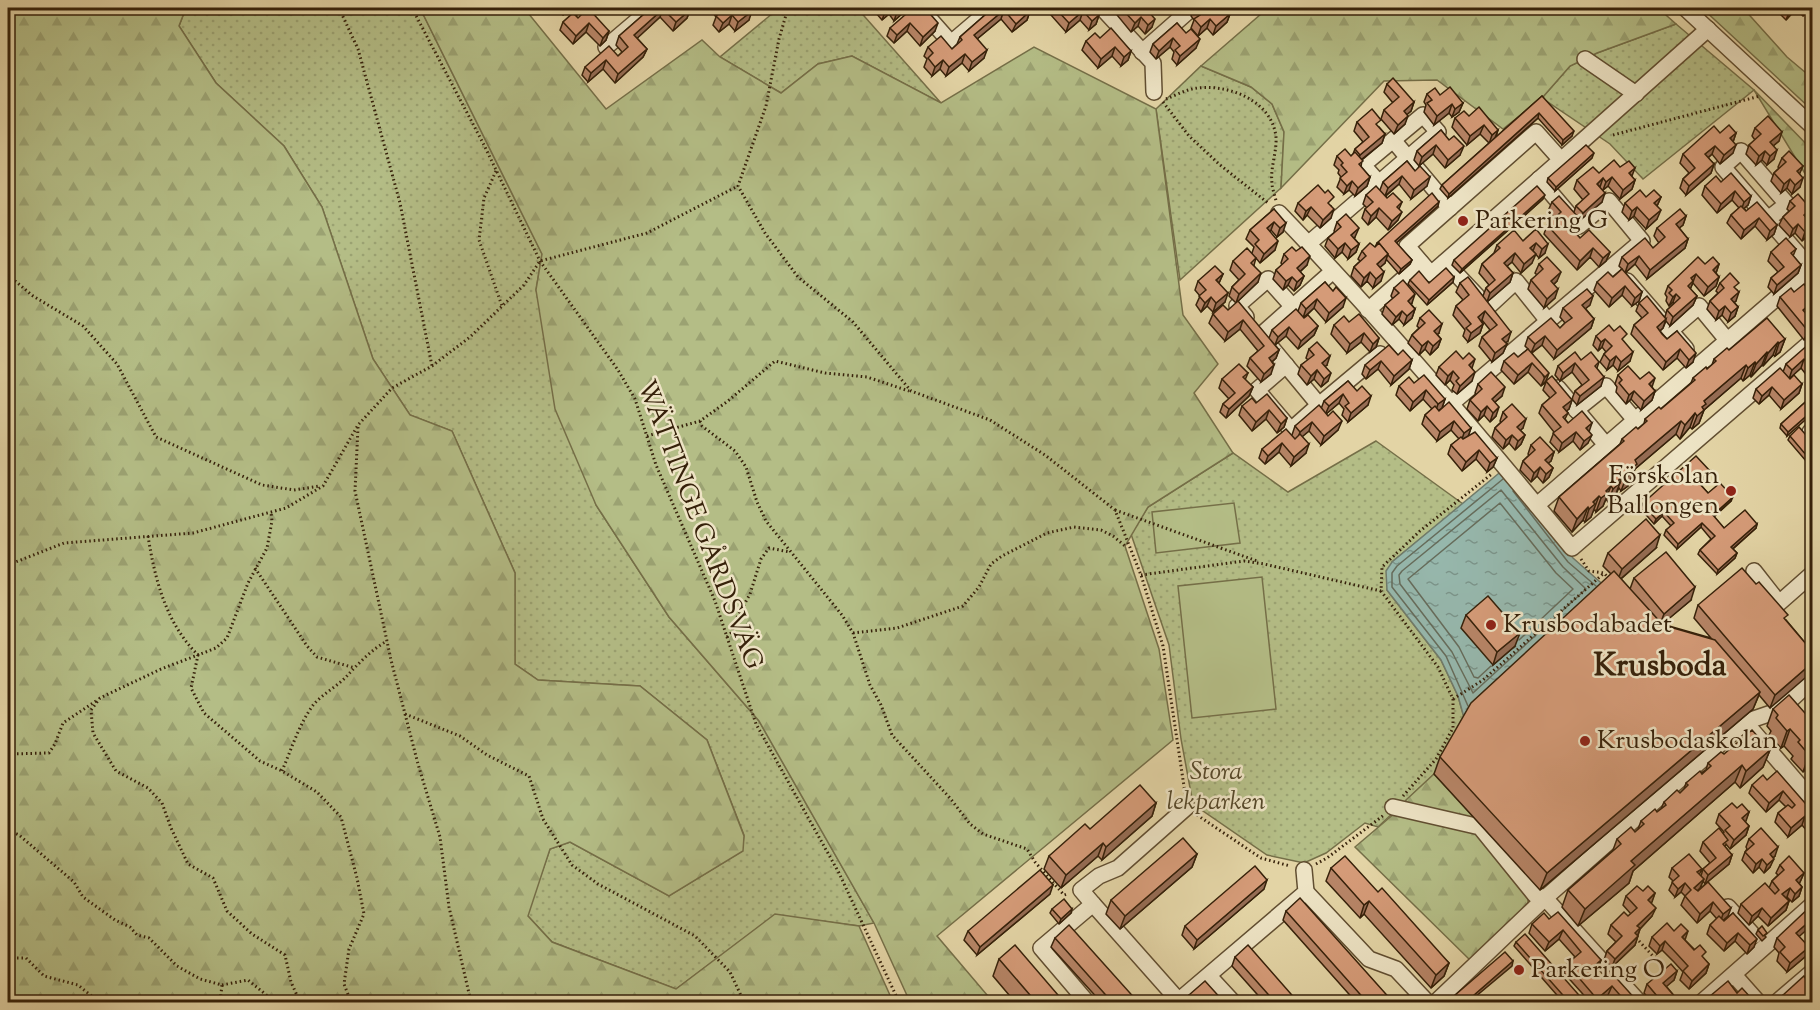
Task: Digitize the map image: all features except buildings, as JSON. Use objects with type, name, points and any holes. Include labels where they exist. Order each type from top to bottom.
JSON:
[{"type":"street","points":[[606,47],[652,8]]},
{"type":"street","points":[[920,8],[951,43],[992,8]]},
{"type":"street","points":[[1102,8],[1153,63],[1154,92]]},
{"type":"street","points":[[1143,52],[1192,8]]},
{"type":"street","points":[[1685,8],[1812,126]]},
{"type":"street","points":[[1561,159],[1536,132],[1407,246],[1431,274],[1708,29]]},
{"type":"street","points":[[1584,59],[1636,94]]},
{"type":"street","points":[[1308,244],[1379,183],[1438,132],[1423,115],[1363,165],[1379,183]]},
{"type":"street","points":[[1393,140],[1450,208]]},
{"type":"street","points":[[1451,404],[1524,349],[1548,321],[1610,261],[1642,241],[1609,201],[1582,230],[1539,179]]},
{"type":"street","points":[[1280,213],[1451,404],[1572,548],[1789,354],[1812,341]]},
{"type":"street","points":[[1537,505],[1727,340],[1760,320],[1812,269],[1768,219]]},
{"type":"street","points":[[1610,261],[1699,364]]},
{"type":"street","points":[[1445,262],[1524,349]]},
{"type":"street","points":[[1368,310],[1421,263]]},
{"type":"street","points":[[1261,335],[1333,271]]},
{"type":"street","points":[[1293,307],[1268,279],[1237,306],[1319,405]]},
{"type":"street","points":[[1488,307],[1516,282],[1548,321]]},
{"type":"street","points":[[1670,331],[1699,306],[1727,340]]},
{"type":"street","points":[[1286,365],[1257,390],[1291,430],[1396,341]]},
{"type":"street","points":[[1548,378],[1606,445]]},
{"type":"street","points":[[1576,410],[1606,386],[1635,420]]},
{"type":"street","points":[[1754,571],[1779,603],[1812,574]]},
{"type":"street","points":[[1436,1002],[1545,898],[1745,722],[1780,710],[1812,680]]},
{"type":"street","points":[[1745,722],[1812,800]]},
{"type":"street","points":[[1187,807],[1118,868],[1100,876],[1081,890],[1178,1002],[1306,892]]},
{"type":"street","points":[[1394,807],[1480,828],[1535,895],[1545,898],[1639,1002]]},
{"type":"street","points":[[1304,870],[1306,892],[1369,959],[1396,969],[1427,1002]]},
{"type":"street","points":[[1087,1002],[1041,948],[1093,904]]},
{"type":"street","points":[[1702,1002],[1812,905]]},
{"type":"street","points":[[1728,907],[1764,947]]},
{"type":"street","points":[[1777,1002],[1812,972]]},
{"type":"street","points":[[1734,975],[1758,1002]]},
{"type":"street","points":[[1209,976],[1233,1002]]},
{"type":"path","points":[[339,8],[358,49],[400,203],[432,366]]},
{"type":"path","name":"WÄTTINGE GÅRDSVÄG","points":[[412,8],[540,261],[618,370],[635,399],[656,465],[715,601],[756,724],[838,873],[899,1002]]},
{"type":"path","points":[[8,565],[64,543],[193,533],[286,508],[323,486],[358,425],[392,388],[432,366],[470,337],[524,285],[540,261],[647,233],[738,186],[766,106],[779,39],[789,8]]},
{"type":"path","points":[[1154,92],[1165,99],[1193,89],[1219,88],[1240,94],[1262,107],[1276,136],[1271,182],[1280,213]]},
{"type":"path","points":[[1154,92],[1189,136],[1220,165],[1280,213]]},
{"type":"path","points":[[1602,138],[1775,92]]},
{"type":"path","points":[[496,171],[484,198],[479,240],[502,306]]},
{"type":"path","points":[[738,186],[765,232],[798,277],[853,322],[910,392]]},
{"type":"path","points":[[8,275],[33,296],[83,326],[117,364],[156,437],[262,485],[294,490],[323,486]]},
{"type":"path","points":[[647,436],[700,421],[728,401],[775,361],[825,373],[867,377],[990,420],[1045,455],[1115,510],[1264,564]]},
{"type":"path","points":[[700,421],[702,426],[735,451],[746,467],[757,502],[766,521],[842,615],[852,633],[870,685],[881,705],[892,735],[950,798],[970,824],[983,834],[1027,849],[1035,862],[1064,895],[1081,890]]},
{"type":"path","points":[[358,425],[355,491],[387,641],[440,837],[449,907],[471,1002]]},
{"type":"path","points":[[1115,510],[1141,575],[1163,646],[1187,807],[1260,858],[1304,870],[1327,858],[1394,807],[1436,759],[1453,728],[1453,699],[1438,667],[1381,591],[1382,567],[1420,531],[1504,465]]},
{"type":"path","points":[[8,754],[50,753],[56,744],[63,723],[100,698],[160,669],[216,648],[227,638],[255,568],[267,548],[272,520],[271,512]]},
{"type":"path","points":[[852,633],[897,628],[963,606],[979,587],[992,564],[1002,556],[1047,533],[1074,527],[1101,530],[1125,546]]},
{"type":"path","points":[[148,537],[153,567],[162,597],[184,641],[198,655]]},
{"type":"path","points":[[727,637],[732,632],[735,621],[750,594],[761,559],[769,548],[790,552]]},
{"type":"path","points":[[1572,548],[1589,571],[1604,573],[1612,582]]},
{"type":"path","points":[[1141,575],[1244,561],[1381,591]]},
{"type":"path","points":[[255,568],[307,646],[317,657],[354,668]]},
{"type":"path","points":[[1453,699],[1483,680],[1604,573]]},
{"type":"path","points":[[282,771],[298,732],[315,703],[341,682],[377,646],[387,641]]},
{"type":"path","points":[[198,655],[191,688],[204,713],[260,761],[317,792],[341,818],[364,914],[349,949],[344,984],[351,1002]]},
{"type":"path","points":[[100,698],[91,710],[93,733],[117,771],[148,788],[162,804],[188,864],[213,878],[227,911],[252,934],[285,955],[291,982],[300,1002]]},
{"type":"path","points":[[405,714],[460,736],[487,754],[529,776],[543,819],[572,865],[598,884],[695,936],[730,972],[744,1002]]},
{"type":"path","points":[[8,830],[19,835],[69,877],[83,897],[115,920],[130,927],[137,935],[149,938],[177,966],[200,979],[222,984],[248,980],[275,1002]]},
{"type":"path","points":[[1639,941],[1664,968],[1663,974]]},
{"type":"path","points":[[8,958],[26,958],[44,976],[78,985],[99,1002]]},
{"type":"path","points":[[220,1002],[222,984]]},
{"type":"green space","points":[[8,8],[189,8],[184,13],[179,26],[216,83],[284,146],[322,207],[373,359],[410,415],[452,431],[515,573],[515,664],[538,680],[640,686],[707,740],[744,836],[743,851],[669,896],[570,842],[550,849],[528,916],[552,942],[676,989],[775,914],[859,926],[893,1002],[8,1002]]},
{"type":"green space","points":[[189,8],[420,8],[542,254],[536,290],[596,505],[669,617],[759,721],[874,923],[859,926],[775,915],[676,989],[552,942],[527,915],[550,849],[570,842],[669,896],[742,851],[744,835],[707,740],[640,686],[538,680],[515,664],[515,573],[452,431],[410,415],[373,359],[322,207],[284,146],[216,83],[179,26],[184,13]]},
{"type":"green space","points":[[420,8],[524,8],[606,109],[702,40],[720,57],[781,93],[818,64],[852,56],[941,103],[1034,47],[1156,109],[1183,315],[1218,364],[1194,393],[1233,453],[1148,507],[1125,546],[1159,649],[1173,740],[937,936],[993,1002],[910,1002],[874,923],[759,721],[669,617],[596,505],[555,409],[536,290],[542,254]]},
{"type":"green space","points":[[779,8],[857,8],[941,103],[852,56],[818,64],[781,93],[720,57]]},
{"type":"green space","points":[[1268,8],[1658,8],[1676,24],[1597,53],[1570,66],[1542,98],[1503,129],[1437,80],[1384,81],[1281,188],[1284,132],[1272,104],[1251,87],[1201,66]]},
{"type":"green space","points":[[1702,8],[1743,8],[1787,57],[1812,78],[1812,110]]},
{"type":"green space","points":[[1676,24],[1754,90],[1643,179],[1610,144],[1542,98],[1570,66],[1597,53]]},
{"type":"green space","points":[[1201,66],[1251,87],[1272,104],[1284,132],[1281,188],[1180,280],[1156,109]]},
{"type":"green space","points":[[1754,90],[1812,150],[1812,185]]},
{"type":"green space","name":"Stora lekparken","points":[[1376,441],[1463,504],[1392,562],[1387,590],[1441,660],[1458,696],[1465,721],[1434,774],[1378,827],[1365,823],[1326,853],[1304,863],[1267,855],[1193,804],[1181,739],[1169,645],[1131,534],[1148,507],[1233,453],[1288,492]]},
{"type":"green space","points":[[1234,503],[1240,543],[1156,553],[1152,512]]},
{"type":"green space","points":[[1262,577],[1276,709],[1192,718],[1178,586]]},
{"type":"green space","points":[[1434,774],[1473,816],[1470,820],[1406,806],[1406,800]]},
{"type":"green space","points":[[1395,813],[1476,830],[1528,897],[1528,904],[1472,962],[1355,847]]},
{"type":"water","name":"Krusbodabadet","points":[[1504,469],[1573,558],[1608,589],[1465,721],[1458,696],[1441,660],[1387,590],[1386,571],[1392,562]]},
{"type":"place","name":"Parkering G","points":[[1463,221]]},
{"type":"place","name":"Förskolan Ballongen","points":[[1731,491]]},
{"type":"place","name":"Krusbodabadet","points":[[1491,625]]},
{"type":"place","name":"Krusbodaskolan","points":[[1585,741]]},
{"type":"place","name":"Parkering O","points":[[1519,970]]},
{"type":"district","name":"Krusboda","points":[[1660,667]]}]
